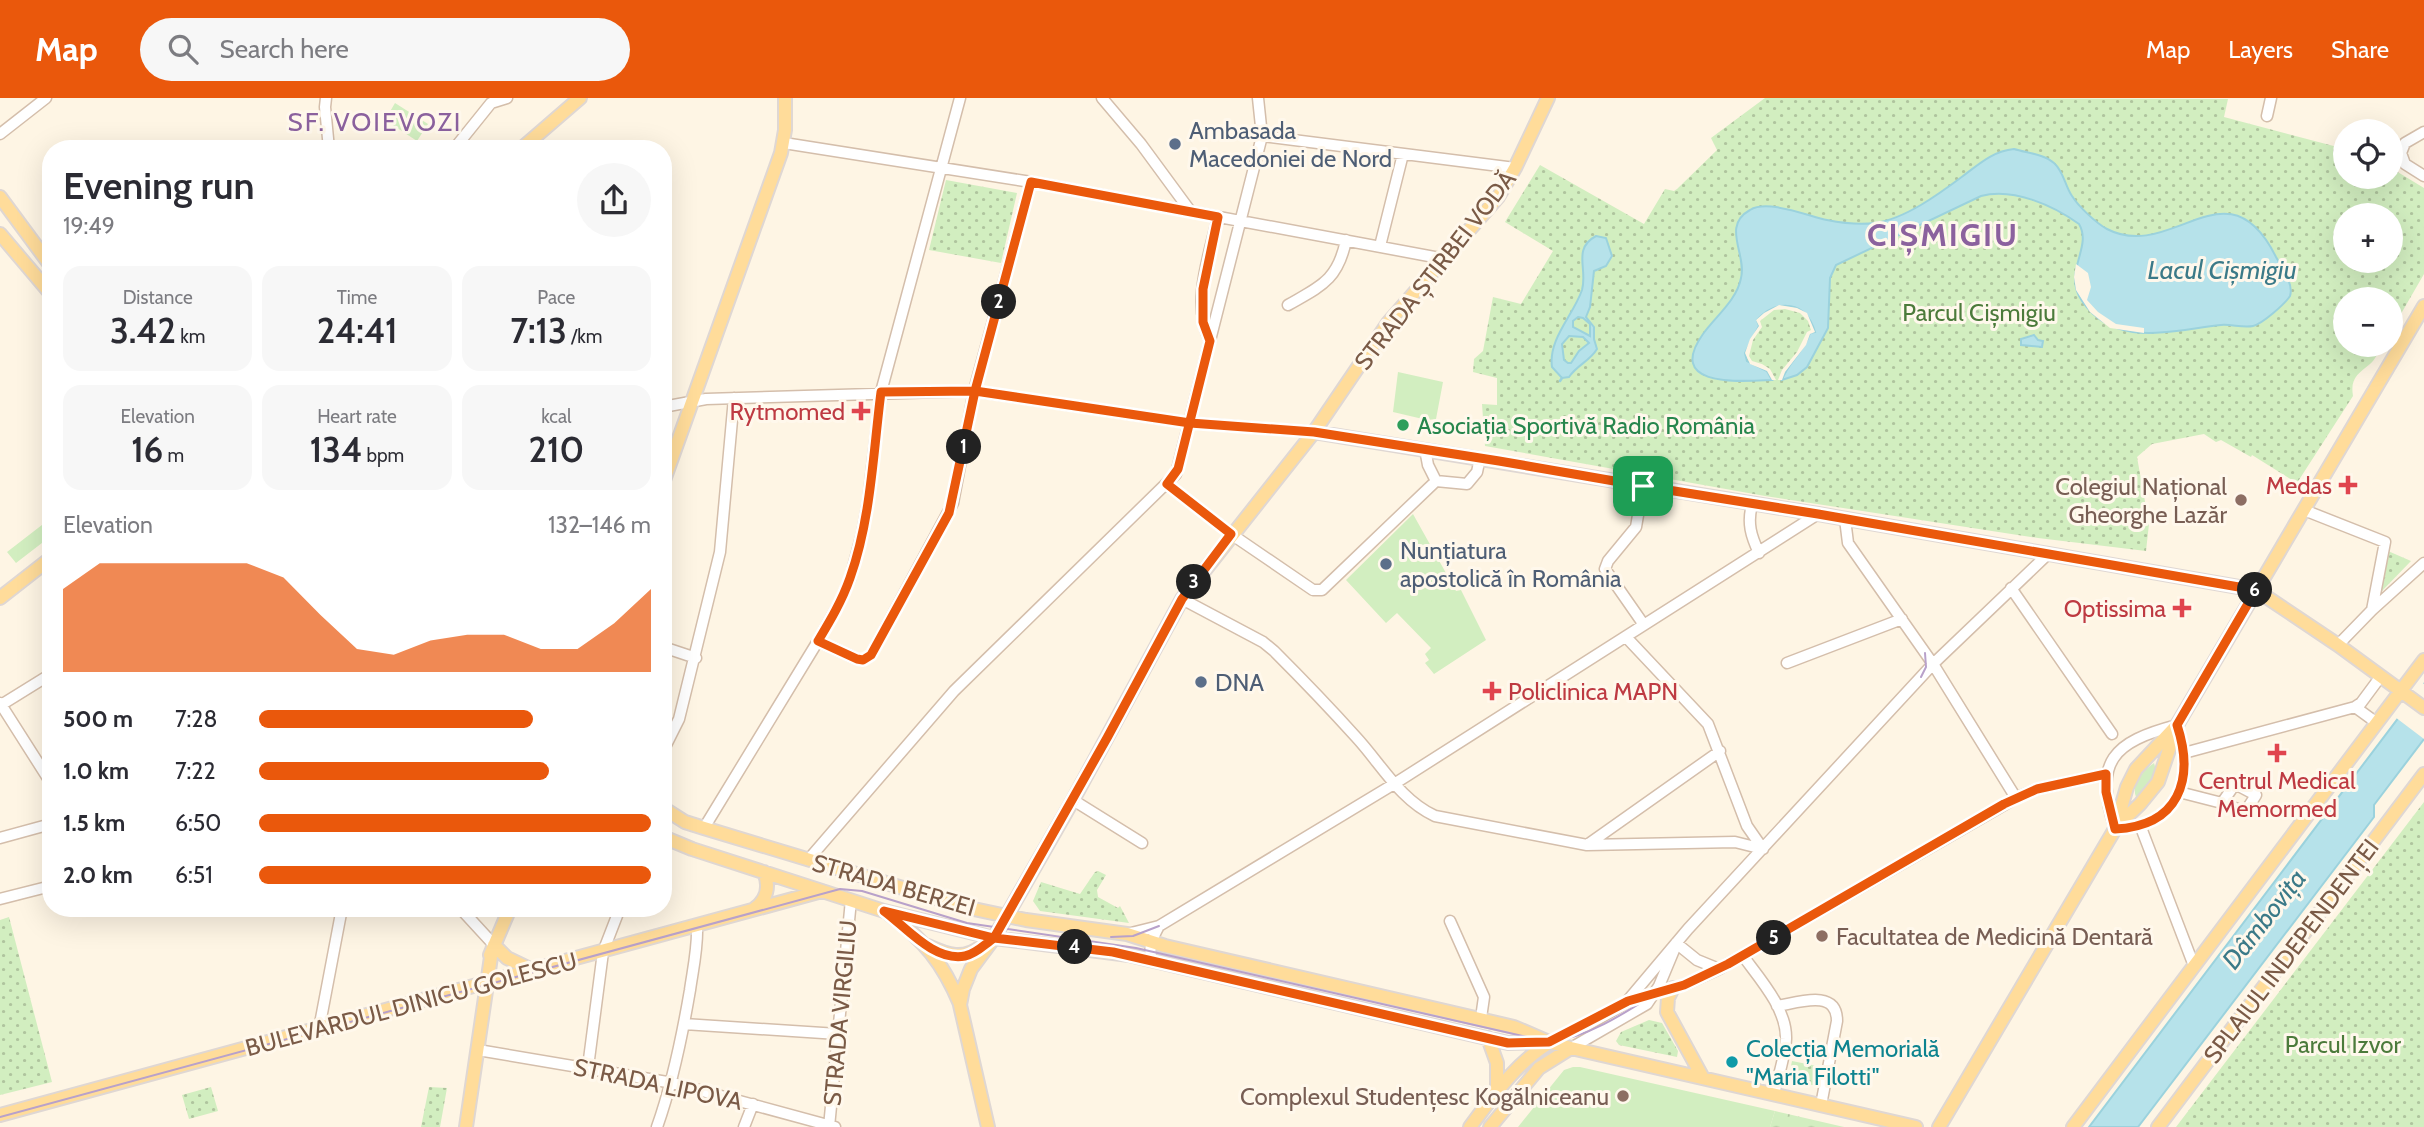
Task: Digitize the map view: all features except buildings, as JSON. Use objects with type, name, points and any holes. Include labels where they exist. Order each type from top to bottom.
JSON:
[{"type":"main road","points":[[531,140],[580,98]]},
{"type":"main road","points":[[672,458],[783,143],[785,98]]},
{"type":"main road","name":"STRADA ȘTIRBEI VODĂ","points":[[988,1127],[960,1004],[968,974],[994,938],[1073,800],[1182,599],[1314,432],[1388,323],[1485,214],[1516,168],[1548,98]]},
{"type":"main road","points":[[0,197],[42,250]]},
{"type":"main road","points":[[0,234],[42,283]]},
{"type":"main road","points":[[1939,1127],[2115,829],[2158,782],[2177,725],[2420,321],[2424,306]]},
{"type":"main road","points":[[1314,432],[1818,514],[2256,590],[2338,645],[2424,708]]},
{"type":"main road","points":[[0,598],[42,565]]},
{"type":"main road","points":[[2073,1127],[2376,723],[2404,693],[2424,660]]},
{"type":"main road","points":[[2115,829],[2127,787],[2136,769],[2177,725]]},
{"type":"main road","name":"SPLAIUL INDEPENDENȚEI","points":[[2158,1127],[2424,774]]},
{"type":"main road","name":"STRADA BERZEI","points":[[672,814],[704,828],[901,889],[1006,916],[1126,934],[1481,1018],[1514,1027],[1549,1042]]},
{"type":"main road","name":"STRADA BERZEI","points":[[672,840],[692,849],[884,911],[994,938],[1113,952],[1508,1043],[1549,1042]]},
{"type":"main road","points":[[751,911],[759,905],[768,887],[764,872]]},
{"type":"main road","name":"BULEVARDUL DINICU GOLESCU","points":[[0,1115],[822,891]]},
{"type":"main road","points":[[884,911],[926,945],[947,973],[960,1004]]},
{"type":"main road","points":[[466,1127],[481,1029],[476,1000],[506,917]]},
{"type":"main road","points":[[926,945],[952,955],[965,956],[994,938]]},
{"type":"main road","points":[[493,947],[507,958],[534,971]]},
{"type":"main road","points":[[493,947],[501,968],[514,976]]},
{"type":"main road","points":[[1673,988],[1668,998],[1667,1012],[1703,1078]]},
{"type":"main road","points":[[1488,1038],[1497,1063],[1497,1090]]},
{"type":"main road","points":[[1470,1127],[1497,1090],[1526,1058],[1549,1042],[1916,1127]]},
{"type":"main road","points":[[1490,1127],[1539,1068],[1571,1048]]},
{"type":"street","points":[[0,134],[46,98]]},
{"type":"street","points":[[326,98],[328,140]]},
{"type":"street","points":[[460,140],[487,100],[507,98]]},
{"type":"street","points":[[704,828],[818,641],[840,603],[850,579],[862,534],[881,392],[960,98]]},
{"type":"street","points":[[1102,98],[1141,144],[1191,212]]},
{"type":"street","points":[[808,860],[954,691],[1167,484],[1178,469],[1262,136],[1258,98]]},
{"type":"street","points":[[2267,116],[2271,98]]},
{"type":"street","points":[[2424,132],[2405,144],[2401,153],[2402,161],[2424,176]]},
{"type":"street","points":[[1262,136],[1516,168]]},
{"type":"street","points":[[783,143],[1031,182],[1445,259]]},
{"type":"street","points":[[1380,246],[1403,154]]},
{"type":"street","points":[[818,641],[857,659],[863,660],[871,655],[949,513],[975,391],[1031,182]]},
{"type":"street","points":[[1210,341],[1205,330],[1202,299],[1218,217]]},
{"type":"street","points":[[1287,305],[1331,277],[1342,258],[1346,240]]},
{"type":"street","points":[[672,405],[693,400],[734,398],[975,391],[1190,423],[1314,432]]},
{"type":"street","points":[[672,733],[679,719],[696,658],[720,552],[734,398]]},
{"type":"street","points":[[1425,449],[1428,465],[1436,481]]},
{"type":"street","points":[[1436,481],[1462,486],[1467,484],[1477,472],[1480,458]]},
{"type":"street","points":[[1167,484],[1231,534],[1313,590],[1322,590],[1436,481]]},
{"type":"street","points":[[1643,486],[1636,527],[1608,561],[1605,569],[1644,625]]},
{"type":"street","points":[[1752,505],[1749,516],[1750,531],[1759,553]]},
{"type":"street","points":[[2304,510],[2385,542],[2372,610]]},
{"type":"street","points":[[1126,934],[1159,926],[1394,783],[1818,514]]},
{"type":"street","points":[[1845,519],[1848,544],[1933,664],[2016,798]]},
{"type":"street","points":[[1628,1001],[1676,943],[1933,664],[2048,554]]},
{"type":"street","points":[[2338,645],[2372,610],[2424,564]]},
{"type":"street","points":[[2011,588],[2112,734]]},
{"type":"street","points":[[1182,599],[1263,642],[1274,651],[1356,736],[1414,804],[1435,816],[1587,845],[1735,842],[1763,849]]},
{"type":"street","points":[[1787,663],[1902,620]]},
{"type":"street","points":[[1626,636],[1709,724],[1747,826],[1763,849]]},
{"type":"street","points":[[672,650],[696,658]]},
{"type":"street","points":[[2184,753],[2355,707],[2381,676]]},
{"type":"street","points":[[42,679],[1,704],[42,769]]},
{"type":"street","points":[[2355,707],[2376,723]]},
{"type":"street","points":[[2177,725],[2184,753],[2185,771],[2179,792],[2165,811],[2140,825],[2115,829],[2106,792],[2106,774],[2114,756],[2128,742],[2177,725]]},
{"type":"street","points":[[1587,845],[1720,751]]},
{"type":"street","points":[[1549,1042],[1628,1001],[1673,988],[1719,969],[2016,798],[2037,789],[2106,774]]},
{"type":"street","points":[[2179,792],[2222,803]]},
{"type":"street","points":[[1073,800],[1142,843]]},
{"type":"street","points":[[2140,825],[2194,966]]},
{"type":"street","points":[[0,838],[42,826]]},
{"type":"street","points":[[0,899],[42,888]]},
{"type":"street","name":"STRADA VIRGILIU","points":[[831,1126],[850,900]]},
{"type":"street","points":[[319,1029],[340,917]]},
{"type":"street","points":[[468,917],[493,947]]},
{"type":"street","points":[[588,1067],[603,952],[617,917]]},
{"type":"street","points":[[1450,921],[1484,997],[1481,1018]]},
{"type":"street","points":[[657,1127],[673,1083],[698,941],[697,926]]},
{"type":"street","points":[[1152,961],[1151,941],[1159,926]]},
{"type":"street","points":[[1676,943],[1697,960],[1719,969]]},
{"type":"street","points":[[1571,1048],[1642,1009],[1656,993],[1676,943]]},
{"type":"street","points":[[1743,956],[1783,1020],[1786,1039],[1774,1094]]},
{"type":"street","points":[[1776,1006],[1820,999],[1828,1001],[1836,1010],[1837,1021],[1821,1105]]},
{"type":"street","points":[[684,1024],[838,1034]]},
{"type":"street","name":"STRADA LIPOVA","points":[[478,1050],[673,1083],[831,1126]]},
{"type":"street","points":[[744,1127],[753,1104]]},
{"type":"green space","name":"Parcul Cișmigiu","points":[[1765,98],[2228,99],[2224,117],[2333,146],[2333,189],[2403,189],[2403,175],[2424,188],[2424,274],[2403,310],[2403,287],[2333,287],[2333,357],[2376,357],[2356,377],[2353,396],[2297,483],[2252,455],[2251,457],[2221,440],[2216,442],[2204,434],[2152,444],[2137,457],[2149,524],[2146,551],[2038,538],[1765,496],[1485,446],[1482,404],[1497,405],[1497,378],[1473,372],[1474,359],[1483,351],[1493,297],[1521,304],[1553,251],[1505,222],[1540,165],[1644,224],[1665,189],[1677,189],[1717,150],[1711,138]]},
{"type":"green space","points":[[395,103],[428,124],[415,140],[385,120]]},
{"type":"green space","points":[[946,180],[1017,193],[1001,263],[929,250]]},
{"type":"green space","points":[[1398,372],[1443,382],[1436,419],[1427,420],[1393,412]]},
{"type":"green space","points":[[1413,514],[1456,591],[1461,590],[1486,640],[1434,674],[1425,663],[1429,660],[1425,654],[1431,648],[1397,613],[1386,623],[1346,580]]},
{"type":"green space","points":[[42,525],[42,543],[16,563],[7,552]]},
{"type":"green space","points":[[2388,551],[2411,561],[2381,592]]},
{"type":"green space","points":[[2154,763],[2155,773],[2151,782],[2136,797],[2135,787],[2139,778]]},
{"type":"green space","name":"Parcul Izvor","points":[[2424,802],[2424,1127],[2176,1127]]},
{"type":"green space","points":[[1098,871],[1106,875],[1097,890],[1098,897],[1118,908],[1120,906],[1129,923],[1040,911],[1033,901],[1041,882],[1080,894]]},
{"type":"green space","points":[[9,917],[52,1082],[0,1095],[0,920]]},
{"type":"green space","points":[[1649,1020],[1662,1023],[1678,1051],[1677,1057],[1619,1045],[1616,1041],[1621,1032]]},
{"type":"green space","points":[[1792,1061],[1822,1067],[1817,1086],[1788,1080]]},
{"type":"green space","name":"Complexul Studențesc Kogălniceanu","points":[[1573,1067],[1775,1111],[1770,1127],[1518,1127],[1564,1070]]},
{"type":"green space","points":[[211,1087],[218,1111],[189,1119],[182,1095]]},
{"type":"green space","points":[[429,1087],[447,1088],[440,1127],[421,1127]]},
{"type":"green space","points":[[1775,1111],[1844,1127],[1770,1127]]},
{"type":"water","name":"Lacul Cișmigiu","points":[[2014,149],[2054,163],[2083,210],[2107,229],[2131,236],[2154,234],[2218,214],[2238,216],[2257,229],[2276,257],[2289,281],[2290,296],[2262,322],[2253,326],[2221,325],[2145,333],[2111,326],[2095,316],[2082,301],[2077,290],[2076,270],[2083,242],[2079,224],[2033,200],[1993,194],[1981,196],[1836,265],[1830,278],[1828,328],[1807,367],[1797,375],[1782,380],[1810,333],[1815,332],[1805,314],[1790,306],[1774,308],[1757,320],[1759,326],[1745,353],[1747,361],[1767,371],[1772,380],[1712,378],[1700,373],[1693,365],[1694,352],[1703,334],[1739,286],[1742,269],[1737,224],[1750,210],[1767,206],[1827,220],[1869,224],[1886,221],[1921,205],[1999,152]]},
{"type":"water","points":[[1596,236],[1606,238],[1612,256],[1606,266],[1594,271],[1590,307],[1586,317],[1594,327],[1597,349],[1569,377],[1562,378],[1552,367],[1552,357],[1557,337],[1582,290],[1583,253],[1589,241]],"holes":[[[1578,317],[1590,324],[1590,336],[1573,327],[1573,321]],[[1569,336],[1583,337],[1589,343],[1571,363],[1564,360],[1562,344]]]},
{"type":"water","points":[[2034,335],[2043,341],[2042,347],[2021,345],[2021,339]]},
{"type":"water","name":"Dâmbovița","points":[[2424,684],[2424,739],[2374,805],[2374,817],[2138,1127],[2089,1127]]},
{"type":"pier","points":[[2076,264],[2088,273],[2091,287],[2087,300],[2098,312],[2116,324],[2144,328],[2144,333],[2110,328],[2090,312],[2076,290]]},
{"type":"pier","points":[[1779,305],[1807,313],[1815,332],[1810,334],[1806,345],[1782,380],[1778,380],[1807,332],[1811,330],[1808,321],[1800,313],[1785,309],[1774,310],[1760,321],[1762,327],[1753,340],[1749,356],[1752,361],[1770,369],[1776,380],[1772,380],[1767,371],[1750,364],[1745,353],[1759,326],[1756,320]]},
{"type":"pier","points":[[2421,682],[2424,684],[2424,739],[2395,717]]},
{"type":"tram line","points":[[1921,677],[1926,667],[1925,653]]},
{"type":"tram line","points":[[0,1117],[840,889],[862,891],[967,923],[1136,948],[1549,1042],[1591,1030],[1656,993]]},
{"type":"tram line","points":[[1111,937],[1133,936],[1159,926]]},
{"type":"place","name":"Ambasada Macedoniei de Nord","points":[[1175,144]]},
{"type":"place","name":"Rytmomed","points":[[861,411]]},
{"type":"place","name":"Asociația Sportivă Radio România","points":[[1403,425]]},
{"type":"place","name":"Medas","points":[[2348,485]]},
{"type":"place","name":"Colegiul Național Gheorghe Lazăr","points":[[2241,500]]},
{"type":"place","name":"Nunțiatura apostolică în România","points":[[1386,564]]},
{"type":"place","name":"Optissima","points":[[2182,608]]},
{"type":"place","name":"DNA","points":[[1201,682]]},
{"type":"place","name":"Policlinica MAPN","points":[[1492,691]]},
{"type":"place","name":"Centrul Medical Memormed","points":[[2277,753]]},
{"type":"place","name":"Facultatea de Medicină Dentară","points":[[1822,936]]},
{"type":"place","name":"Colecția Memorială \"Maria Filotti\"","points":[[1732,1062]]},
{"type":"place","name":"Complexul Studențesc Kogălniceanu","points":[[1623,1096]]},
{"type":"district","name":"SF. VOIEVOZI","points":[[375,122]]},
{"type":"district","name":"CIȘMIGIU","points":[[1943,234]]},
{"type":"route","points":[[1643,486],[1314,432],[1190,423],[975,391],[953,503],[871,655],[863,660],[857,659],[818,641],[840,603],[850,579],[862,534],[881,392],[975,391],[1031,182],[1218,217],[1203,289],[1203,322],[1210,341],[1190,423],[1178,469],[1167,484],[1231,534],[1182,599],[994,938],[884,911],[926,945],[952,955],[970,955],[994,938],[1113,952],[1508,1043],[1549,1042],[1628,1001],[1684,985],[1728,964],[2004,804],[2037,789],[2106,774],[2106,792],[2115,829],[2130,828],[2158,817],[2179,792],[2185,771],[2183,745],[2177,725],[2256,590],[1643,486]]}]
